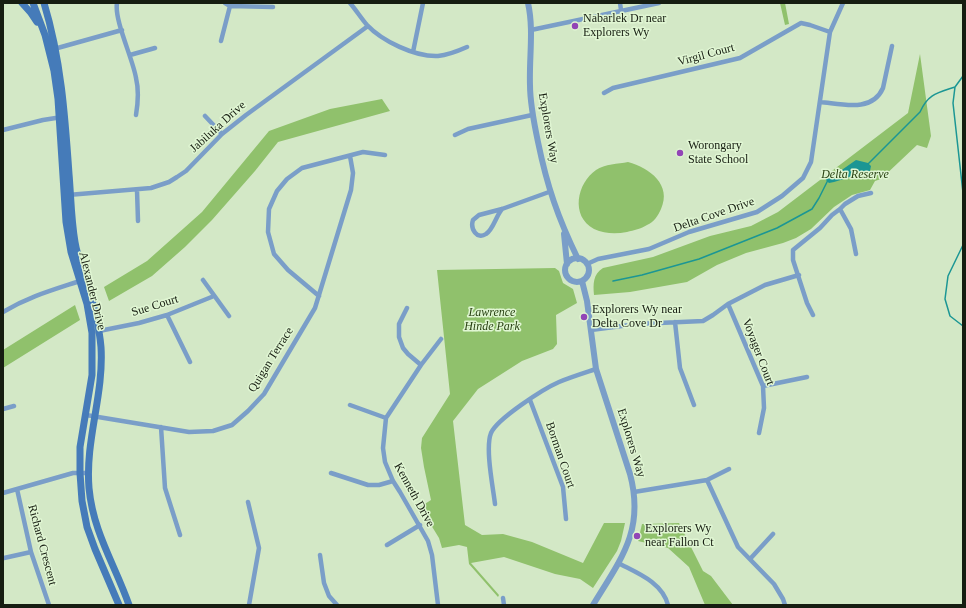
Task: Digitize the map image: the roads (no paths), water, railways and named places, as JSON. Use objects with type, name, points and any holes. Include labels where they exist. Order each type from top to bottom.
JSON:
[{"type":"main road","points":[[22,3],[33,16],[51,48]]},
{"type":"main road","name":"Alexander Drive","points":[[33,3],[51,48]]},
{"type":"main road","name":"Alexander Drive","points":[[44,3],[62,118],[67,194],[66,222],[68,240],[93,303],[101,349],[101,372],[91,436],[89,473],[91,502],[100,536],[129,605]]},
{"type":"main road","name":"Alexander Drive","points":[[83,280],[93,342],[92,376],[80,448],[82,501],[87,527],[119,605]]},
{"type":"street","points":[[118,3],[117,10],[137,85],[136,115]]},
{"type":"street","points":[[225,3],[230,6],[273,7]]},
{"type":"street","points":[[350,3],[368,26],[388,41],[413,52],[439,56],[467,47]]},
{"type":"street","points":[[413,52],[423,3]]},
{"type":"street","name":"Explorers Way","points":[[528,3],[531,30],[530,85],[532,115],[549,192],[564,230],[578,259]]},
{"type":"street","points":[[620,3],[621,10]]},
{"type":"street","points":[[531,30],[659,3]]},
{"type":"street","name":"Delta Cove Drive","points":[[587,264],[598,259],[644,251],[689,232],[746,216],[767,207],[803,178],[811,162],[830,32],[843,3]]},
{"type":"street","points":[[221,41],[230,6]]},
{"type":"street","name":"Virgil Court","points":[[604,93],[613,88],[740,58],[801,23],[830,32]]},
{"type":"street","name":"Jabiluka Drive","points":[[67,194],[137,190],[161,185],[177,177],[186,171],[222,134],[258,105],[368,26]]},
{"type":"street","points":[[51,48],[122,30]]},
{"type":"street","points":[[820,102],[861,105],[868,104],[875,99],[883,88],[892,46]]},
{"type":"street","points":[[130,55],[155,48]]},
{"type":"street","points":[[455,135],[468,128],[532,115]]},
{"type":"street","points":[[205,116],[222,134]]},
{"type":"street","points":[[3,130],[43,120],[62,118]]},
{"type":"street","points":[[320,296],[288,270],[274,254],[268,232],[269,209],[277,191],[286,179],[302,168],[363,152],[384,155]]},
{"type":"street","name":"Quigan Terrace","points":[[86,415],[189,432],[213,431],[232,425],[248,411],[264,394],[315,308],[320,296],[351,190],[353,173],[350,156]]},
{"type":"street","points":[[137,190],[138,221]]},
{"type":"street","points":[[502,209],[485,235],[481,236],[474,232],[472,223],[475,218],[549,192]]},
{"type":"street","points":[[813,315],[807,303],[793,260],[793,250],[820,228],[832,214],[845,204],[858,196],[871,193]]},
{"type":"street","points":[[840,209],[851,229],[856,254]]},
{"type":"street","name":"Explorers Way","points":[[564,230],[567,276],[573,281],[582,281],[586,293],[596,369],[630,474],[634,492],[634,526],[629,543],[593,605]]},
{"type":"street","points":[[567,264],[570,261],[578,259],[587,264],[589,270],[588,275],[582,281]]},
{"type":"street","points":[[591,330],[637,324],[703,321],[728,304],[765,285],[799,275]]},
{"type":"street","points":[[3,312],[20,302],[83,280]]},
{"type":"street","points":[[203,280],[229,316]]},
{"type":"street","name":"Sue Court","points":[[99,331],[139,323],[167,315],[214,296]]},
{"type":"street","name":"Voyager Court","points":[[728,304],[763,386],[764,408],[759,433]]},
{"type":"street","points":[[408,308],[399,324],[399,337],[403,348],[421,365]]},
{"type":"street","points":[[167,315],[190,362]]},
{"type":"street","points":[[675,322],[680,368],[694,405]]},
{"type":"street","name":"Kenneth Drive","points":[[438,605],[432,555],[428,541],[393,481],[383,448],[386,418],[421,365],[441,339]]},
{"type":"street","points":[[495,504],[488,445],[490,434],[496,425],[530,400],[558,383],[596,369]]},
{"type":"street","points":[[763,386],[807,377]]},
{"type":"street","name":"Borman Court","points":[[530,400],[563,487],[566,519]]},
{"type":"street","points":[[350,405],[386,418]]},
{"type":"street","points":[[3,409],[14,406]]},
{"type":"street","points":[[161,427],[165,488],[180,535]]},
{"type":"street","points":[[634,492],[707,480],[729,468]]},
{"type":"street","points":[[3,493],[73,473],[89,473]]},
{"type":"street","points":[[331,473],[368,484],[379,485],[393,481]]},
{"type":"street","points":[[707,480],[738,547],[774,584],[785,605]]},
{"type":"street","name":"Richard Crescent","points":[[17,489],[31,552],[49,605]]},
{"type":"street","points":[[248,502],[259,548],[249,605]]},
{"type":"street","points":[[387,545],[420,525]]},
{"type":"street","points":[[750,559],[772,534]]},
{"type":"street","points":[[4,558],[31,552]]},
{"type":"street","points":[[320,555],[324,582],[329,596],[337,605]]},
{"type":"street","points":[[618,563],[656,584],[668,605]]},
{"type":"street","points":[[504,598],[504,605]]},
{"type":"water","points":[[856,160],[868,163],[871,166],[870,171],[834,182],[829,183],[826,180],[826,177],[830,174],[836,174]]},
{"type":"waterway","points":[[963,76],[955,87],[953,103],[963,193]]},
{"type":"waterway","points":[[868,164],[920,112],[926,101],[938,93],[955,87]]},
{"type":"waterway","points":[[613,281],[642,275],[699,259],[777,228],[812,209],[828,180]]},
{"type":"waterway","points":[[963,245],[948,276],[945,299],[950,316],[963,326]]},
{"type":"place","name":"Nabarlek Dr near Explorers Wy","points":[[575,26]]},
{"type":"place","name":"Worongary State School","points":[[680,153]]},
{"type":"place","name":"Explorers Wy near Delta Cove Dr","points":[[584,317]]},
{"type":"place","name":"Explorers Wy near Fallon Ct","points":[[637,536]]},
{"type":"park label","name":"Delta Reserve","points":[[855,175]]},
{"type":"park label","name":"Lawrence Hinde Park","points":[[492,320]]}]
